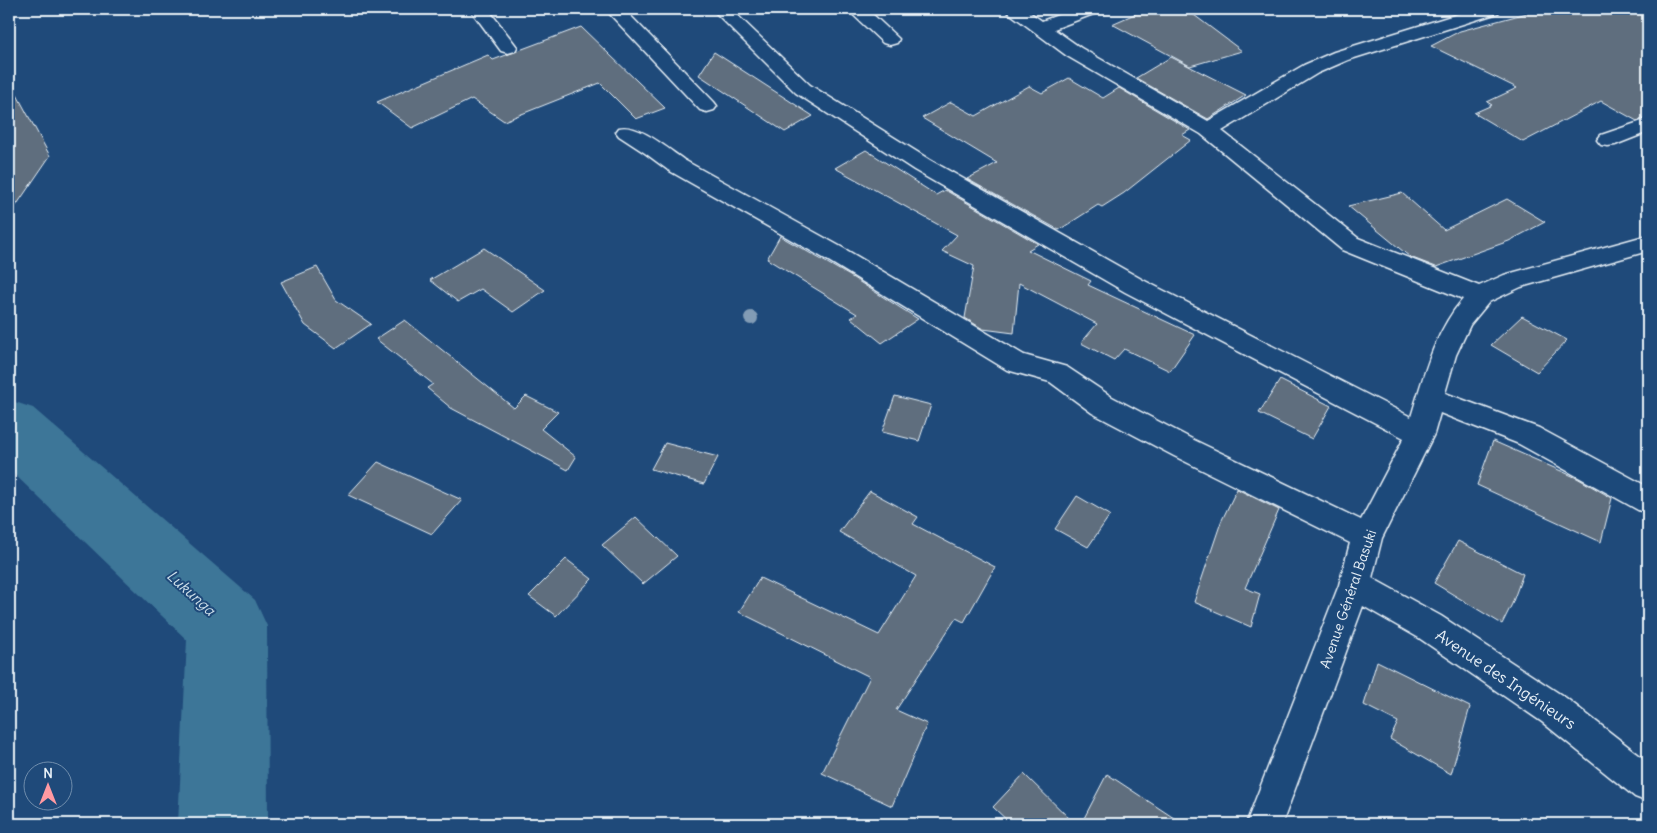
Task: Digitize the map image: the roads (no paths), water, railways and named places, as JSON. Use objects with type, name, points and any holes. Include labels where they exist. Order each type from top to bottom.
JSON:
[{"type":"street","points":[[479,9],[508,47]]},
{"type":"street","points":[[614,9],[707,106]]},
{"type":"street","points":[[721,9],[803,89],[922,165],[1134,286],[1420,434]]},
{"type":"street","points":[[856,9],[890,39]]},
{"type":"street","points":[[1013,9],[1074,52],[1208,130],[1350,244],[1480,296]]},
{"type":"street","points":[[1040,28],[1090,9]]},
{"type":"street","points":[[1208,130],[1311,69],[1341,56],[1492,9]]},
{"type":"street","points":[[1608,140],[1648,125]]},
{"type":"street","points":[[626,132],[653,148],[676,165],[835,254],[1016,364],[1058,374],[1102,404],[1184,448],[1367,537]]},
{"type":"street","name":"Avenue Général Basuki","points":[[1264,824],[1356,585],[1367,537],[1420,434],[1443,355],[1459,321],[1480,296],[1513,281],[1648,243]]},
{"type":"street","points":[[1431,399],[1529,436],[1648,501]]},
{"type":"street","name":"Avenue des Ingénieurs","points":[[1356,585],[1430,627],[1554,710],[1648,784]]},
{"type":"waterway","name":"Lukunga","points":[[9,427],[227,626],[223,824]]}]
